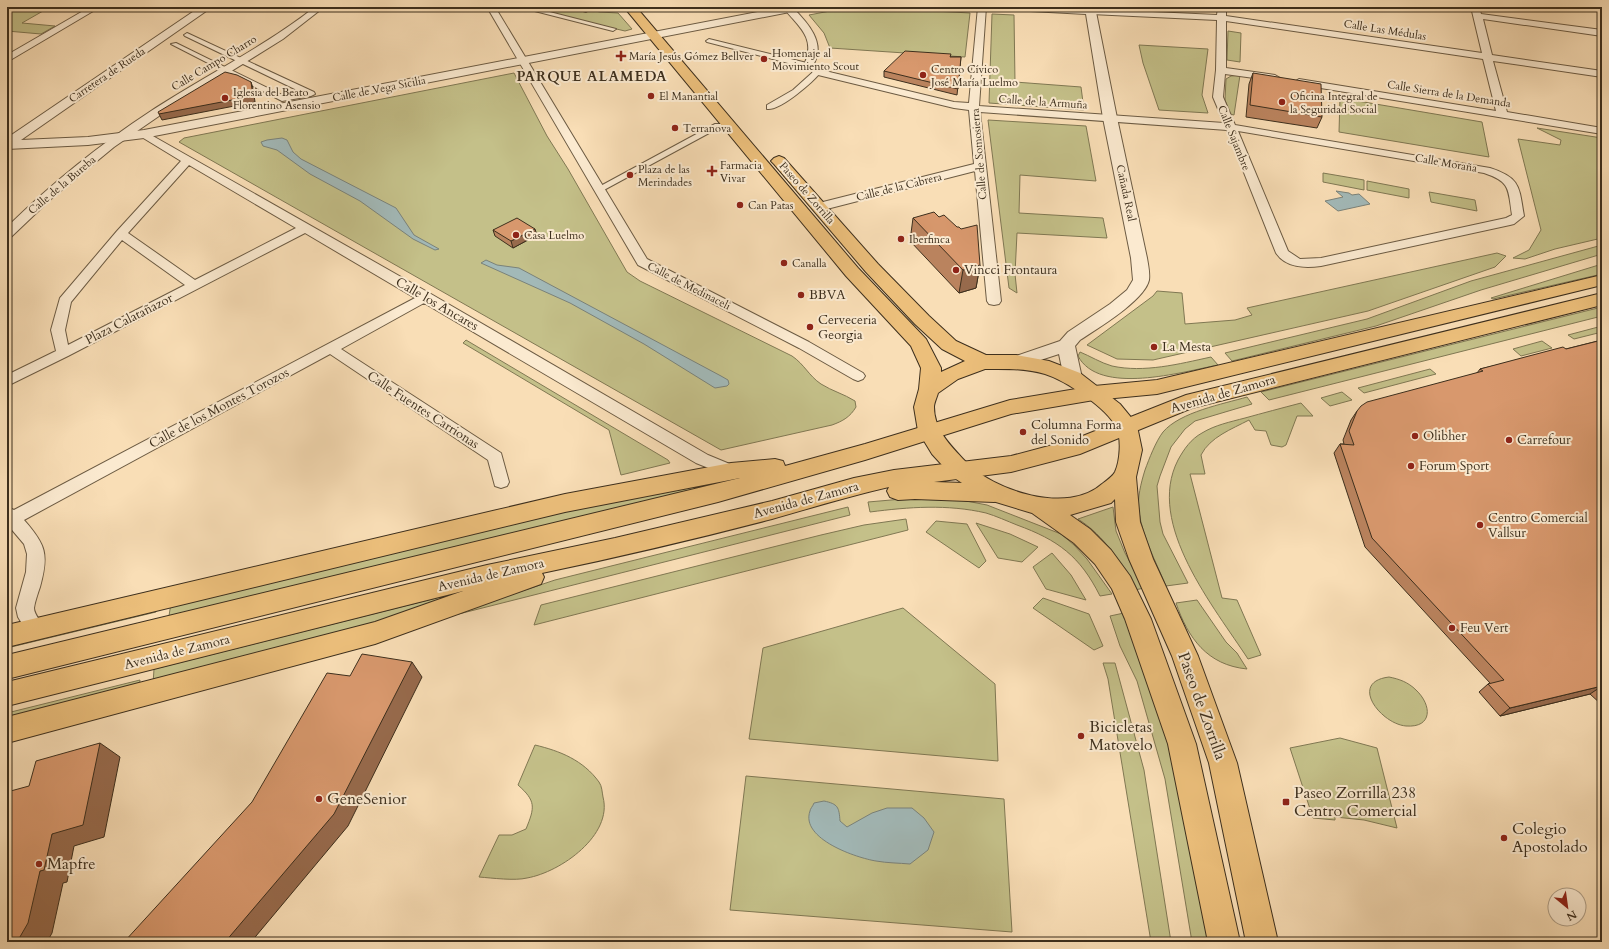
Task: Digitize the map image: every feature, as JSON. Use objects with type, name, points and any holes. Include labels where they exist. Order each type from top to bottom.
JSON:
[{"type":"main road","name":"Paseo de Zorrilla","points":[[630,7],[661,30],[716,87]]},
{"type":"main road","name":"Paseo de Zorrilla","points":[[661,30],[852,272],[919,343],[930,368],[929,389],[924,407],[929,431],[940,448],[961,471],[994,493],[1040,508],[1082,536],[1103,557],[1121,583],[1138,619],[1182,744],[1224,942]]},
{"type":"main road","name":"Paseo de Zorrilla","points":[[767,147],[872,268],[922,320],[949,345],[983,362]]},
{"type":"main road","name":"Avenida de Zamora","points":[[7,666],[718,493],[828,462],[1010,407],[1094,393],[1165,385],[1602,280]]},
{"type":"main road","name":"Avenida de Zamora","points":[[7,694],[487,575],[615,548],[772,510],[849,487],[894,478],[1011,464],[1080,446],[1186,402],[1602,299]]},
{"type":"main road","name":"Paseo de Zorrilla","points":[[929,389],[951,374],[983,362],[1016,362],[1049,368],[1073,378],[1094,393],[1113,409],[1126,426],[1131,450],[1125,477],[1128,522],[1141,559],[1185,656],[1223,763],[1262,942]]},
{"type":"main road","points":[[7,636],[565,503],[731,471],[828,462]]},
{"type":"main road","name":"Paseo de Zorrilla","points":[[1040,508],[1068,507],[1103,497],[1125,477]]},
{"type":"main road","points":[[772,510],[857,496],[915,490],[994,493]]},
{"type":"main road","points":[[7,730],[375,633],[615,548]]},
{"type":"street","points":[[7,59],[96,7]]},
{"type":"street","name":"Carretera de Rueda","points":[[7,131],[193,7]]},
{"type":"street","name":"Carretera de Rueda","points":[[7,145],[207,7]]},
{"type":"street","name":"Calle Campo Charro","points":[[119,138],[178,99],[227,71],[281,36],[320,7]]},
{"type":"street","name":"Calle de Medinaceli","points":[[491,7],[642,262],[804,345],[858,376]]},
{"type":"street","points":[[522,7],[613,29]]},
{"type":"street","points":[[575,7],[586,10]]},
{"type":"street","name":"Calle de Somosierra","points":[[982,7],[974,108],[994,301]]},
{"type":"street","points":[[1010,7],[1090,9]]},
{"type":"street","name":"Calle Sajambre","points":[[1222,7],[1221,70],[1218,97],[1232,127],[1240,151],[1282,253],[1289,260]]},
{"type":"street","points":[[770,107],[796,92],[813,67],[813,45],[808,30],[792,8]]},
{"type":"street","name":"Calle de Vega Sicilia","points":[[7,145],[119,138],[144,134],[522,61],[661,30],[792,8]]},
{"type":"street","name":"Calle Las Médulas","points":[[1090,9],[1222,18],[1602,74]]},
{"type":"street","name":"Cañada Real","points":[[1016,362],[1066,345],[1074,336],[1116,308],[1133,294],[1141,280],[1139,258],[1110,118],[1090,9]]},
{"type":"street","points":[[1502,114],[1476,12],[1602,33]]},
{"type":"street","points":[[174,44],[285,99],[311,94],[187,35]]},
{"type":"street","points":[[709,41],[813,67]]},
{"type":"street","name":"Calle de la Armuña","points":[[813,67],[954,105],[974,108],[1110,118]]},
{"type":"street","name":"Calle Sierra de la Demanda","points":[[1221,70],[1602,131]]},
{"type":"street","name":"Calle Moraña","points":[[1110,118],[1232,127],[1486,170],[1508,178],[1513,187],[1518,216],[1510,221],[1321,262],[1300,264],[1289,260]]},
{"type":"street","points":[[599,189],[718,126]]},
{"type":"street","name":"Calle los Ancares","points":[[144,134],[426,297],[706,462],[731,471]]},
{"type":"street","name":"Calle de la Bureba","points":[[7,234],[54,190],[119,138]]},
{"type":"street","points":[[63,353],[58,330],[65,301],[121,234],[188,160]]},
{"type":"street","name":"Calle de la Cabrera","points":[[819,207],[980,166]]},
{"type":"street","name":"Plaza Calatañazor","points":[[7,382],[306,228]]},
{"type":"street","name":"Plaza Calatañazor","points":[[121,234],[194,285]]},
{"type":"street","name":"Calle de los Montes Torozos","points":[[10,516],[426,297]]},
{"type":"street","points":[[1066,345],[1073,378]]},
{"type":"street","name":"Calle Fuentes Carrionas","points":[[330,348],[495,457],[501,482]]},
{"type":"street","points":[[10,516],[32,541],[36,554],[35,572],[24,608],[27,617],[36,629]]},
{"type":"shaded area","points":[[7,7],[50,7],[22,23],[55,26],[41,34],[7,31]]},
{"type":"shaded area","points":[[522,7],[577,7],[600,12],[618,13],[632,29],[625,31]]},
{"type":"shaded area","points":[[881,8],[970,13],[965,57],[830,48],[824,33],[809,15],[830,11]]},
{"type":"shaded area","points":[[992,14],[1014,15],[1015,82],[1081,87],[1084,110],[989,103]]},
{"type":"shaded area","points":[[1228,31],[1241,33],[1240,62],[1227,60]]},
{"type":"shaded area","points":[[1139,45],[1208,49],[1202,95],[1208,113],[1159,110],[1143,63]]},
{"type":"shaded area","points":[[514,73],[547,136],[568,169],[627,272],[640,281],[792,356],[821,384],[855,401],[856,407],[849,416],[832,425],[721,450],[179,142],[184,138]]},
{"type":"shaded area","points":[[1240,75],[1234,115],[1230,114],[1225,100],[1226,79],[1231,76]]},
{"type":"shaded area","points":[[1340,98],[1482,122],[1489,157],[1339,132]]},
{"type":"shaded area","points":[[988,120],[1086,126],[1096,181],[1020,175],[1019,213],[1103,218],[1107,238],[1017,233],[1015,274],[1017,293],[1009,288]]},
{"type":"shaded area","points":[[1537,128],[1602,138],[1602,238],[1555,249],[1525,259],[1513,258],[1529,250],[1541,230],[1518,139],[1560,145],[1561,140]]},
{"type":"shaded area","points":[[1323,173],[1364,180],[1364,190],[1323,182]]},
{"type":"shaded area","points":[[1367,181],[1409,189],[1409,198],[1367,190]]},
{"type":"shaded area","points":[[1429,192],[1475,200],[1477,211],[1431,202]]},
{"type":"shaded area","points":[[1602,245],[1602,254],[1481,290],[1376,326],[1232,361],[1225,353],[1367,319],[1471,281]]},
{"type":"shaded area","points":[[1497,253],[1506,256],[1495,267],[1368,311],[1153,360],[1117,359],[1087,345],[1153,296],[1157,291],[1182,293],[1185,324],[1235,320],[1252,315],[1247,308]]},
{"type":"shaded area","points":[[1602,264],[1602,274],[1493,299],[1491,298]]},
{"type":"shaded area","points":[[1602,307],[1602,316],[1269,400],[1261,392]]},
{"type":"shaded area","points":[[1602,326],[1602,332],[1574,339],[1568,335]]},
{"type":"shaded area","points":[[466,340],[668,460],[670,463],[621,475],[609,430],[463,343]]},
{"type":"shaded area","points":[[1542,341],[1552,348],[1521,356],[1513,349]]},
{"type":"shaded area","points":[[1080,352],[1108,365],[1124,368],[1136,369],[1162,367],[1211,357],[1218,365],[1163,376],[1122,378],[1104,375],[1089,368],[1078,356]]},
{"type":"shaded area","points":[[1430,369],[1436,374],[1364,393],[1358,388]]},
{"type":"shaded area","points":[[1342,392],[1352,400],[1330,406],[1321,398]]},
{"type":"shaded area","points":[[1247,397],[1252,404],[1195,421],[1185,429],[1171,447],[1157,486],[1160,522],[1163,534],[1188,583],[1166,586],[1147,541],[1139,512],[1141,485],[1151,456],[1163,432],[1180,419],[1214,406]]},
{"type":"shaded area","points":[[1301,403],[1313,416],[1297,416],[1286,445],[1282,447],[1271,445],[1266,431],[1255,430],[1249,420],[1222,434],[1205,449],[1201,455],[1205,474],[1190,474],[1222,598],[1237,600],[1261,655],[1248,659],[1218,615],[1188,564],[1177,538],[1170,511],[1170,485],[1178,460],[1188,445],[1198,435],[1223,424]]},
{"type":"shaded area","points":[[746,478],[169,616],[171,603],[593,505]]},
{"type":"shaded area","points":[[914,498],[961,500],[987,505],[1061,534],[1087,559],[1112,594],[1100,596],[1076,560],[1056,544],[1032,531],[994,516],[971,510],[942,507],[870,512],[868,502]]},
{"type":"shaded area","points":[[848,507],[850,515],[435,620],[555,580]]},
{"type":"shaded area","points":[[1113,507],[1116,531],[1125,553],[1144,588],[1135,590],[1111,550],[1088,526],[1078,519]]},
{"type":"shaded area","points":[[906,519],[908,530],[534,625],[541,605],[821,535],[864,525]]},
{"type":"shaded area","points":[[936,521],[967,524],[986,561],[979,568],[926,532]]},
{"type":"shaded area","points":[[976,523],[1010,534],[1038,547],[1022,562],[998,558]]},
{"type":"shaded area","points":[[1052,553],[1071,575],[1086,600],[1046,589],[1033,567]]},
{"type":"shaded area","points":[[508,580],[361,630],[153,684],[154,669]]},
{"type":"shaded area","points":[[1043,598],[1089,614],[1103,646],[1094,650],[1033,608]]},
{"type":"shaded area","points":[[1197,600],[1226,642],[1237,653],[1247,669],[1221,662],[1210,656],[1193,638],[1176,603]]},
{"type":"shaded area","points":[[157,605],[156,612],[7,648],[7,642]]},
{"type":"shaded area","points":[[903,608],[995,684],[998,761],[749,739],[763,648]]},
{"type":"shaded area","points":[[1124,613],[1171,736],[1209,942],[1192,942],[1165,779],[1137,681],[1120,646],[1110,616]]},
{"type":"shaded area","points":[[1103,663],[1115,663],[1144,770],[1171,942],[1151,942],[1108,679]]},
{"type":"shaded area","points":[[1389,677],[1407,683],[1421,696],[1425,702],[1427,714],[1421,723],[1415,726],[1396,724],[1379,711],[1373,703],[1370,694],[1371,686],[1377,680]]},
{"type":"shaded area","points":[[140,680],[139,689],[7,722],[7,713]]},
{"type":"shaded area","points":[[1340,738],[1377,748],[1397,828],[1364,820],[1335,817],[1335,820],[1313,818],[1290,748]]},
{"type":"shaded area","points":[[535,745],[553,750],[578,762],[593,774],[601,785],[602,789],[604,811],[600,825],[582,850],[555,868],[527,878],[503,879],[479,877],[499,835],[512,835],[526,829],[531,815],[532,805],[531,800],[518,785]]},
{"type":"shaded area","points":[[746,776],[1004,799],[1012,932],[730,910]]},
{"type":"water","points":[[282,138],[287,140],[293,152],[301,159],[396,208],[414,235],[439,249],[435,250],[413,239],[360,201],[310,174],[277,150],[263,146],[261,142]]},
{"type":"water","points":[[1336,191],[1349,193],[1352,195],[1359,194],[1370,204],[1338,211],[1325,201],[1343,197]]},
{"type":"water","points":[[486,260],[497,265],[519,268],[721,376],[728,380],[729,384],[727,386],[715,388],[644,344],[570,303],[481,263]]},
{"type":"water","points":[[824,801],[832,803],[837,807],[840,821],[847,827],[872,813],[887,808],[912,808],[924,818],[934,832],[928,850],[910,864],[876,861],[844,851],[821,838],[813,830],[809,821],[810,810],[814,803]]},
{"type":"building","name":"Centro Cívico José María Luelmo","points":[[905,51],[951,54],[950,57],[961,57],[958,89],[884,71]]},
{"type":"building","points":[[225,72],[237,75],[251,82],[253,96],[159,114],[158,112]]},
{"type":"building","name":"Oficina Integral de la Seguridad Social","points":[[1253,73],[1321,84],[1322,117],[1250,105]]},
{"type":"building","points":[[934,212],[939,217],[944,215],[961,229],[977,225],[980,265],[963,270],[913,218]]},
{"type":"building","points":[[517,218],[535,229],[511,241],[493,230]]},
{"type":"building","name":"Centro Comercial Vallsur","points":[[1602,340],[1602,686],[1510,708],[1488,684],[1504,680],[1372,538],[1340,444],[1354,445],[1349,431],[1357,411],[1367,402],[1483,371],[1480,369],[1563,347],[1566,349]]},
{"type":"building","name":"GeneSenior","points":[[362,654],[412,662],[334,814],[225,942],[124,942],[252,802],[327,673],[350,676]]},
{"type":"building","points":[[100,743],[83,825],[52,834],[44,870],[40,871],[28,923],[17,942],[7,942],[7,792],[29,786],[36,761]]},
{"type":"place","name":"María Jesús Gómez Bellver","points":[[621,56]]},
{"type":"place","name":"Homenaje al Movimiento Scout","points":[[764,59]]},
{"type":"place","name":"Centro Cívico José María Luelmo","points":[[923,75]]},
{"type":"place","name":"El Manantial","points":[[651,96]]},
{"type":"place","name":"Iglesia del Beato Florentino Asensio","points":[[225,98]]},
{"type":"place","name":"Oficina Integral de la Seguridad Social","points":[[1282,102]]},
{"type":"place","name":"Terranova","points":[[675,128]]},
{"type":"place","name":"Farmacia Vivar","points":[[712,171]]},
{"type":"place","name":"Plaza de las Merindades","points":[[630,175]]},
{"type":"place","name":"Can Patas","points":[[740,205]]},
{"type":"place","name":"Casa Luelmo","points":[[516,235]]},
{"type":"place","name":"Iberfinca","points":[[901,239]]},
{"type":"place","name":"Canalla","points":[[784,263]]},
{"type":"place","name":"Vincci Frontaura","points":[[956,270]]},
{"type":"place","name":"BBVA","points":[[801,295]]},
{"type":"place","name":"Cerveceria Georgia","points":[[810,327]]},
{"type":"place","name":"La Mesta","points":[[1154,347]]},
{"type":"place","name":"Columna Forma del Sonido","points":[[1023,432]]},
{"type":"place","name":"Olibher","points":[[1415,436]]},
{"type":"place","name":"Carrefour","points":[[1509,440]]},
{"type":"place","name":"Forum Sport","points":[[1411,466]]},
{"type":"place","name":"Centro Comercial Vallsur","points":[[1480,525]]},
{"type":"place","name":"Feu Vert","points":[[1452,628]]},
{"type":"place","name":"Bicicletas Matovelo","points":[[1081,736]]},
{"type":"place","name":"GeneSenior","points":[[319,799]]},
{"type":"place","name":"Paseo Zorrilla 238 Centro Comercial","points":[[1286,802]]},
{"type":"place","name":"Colegio Apostolado","points":[[1504,838]]},
{"type":"place","name":"Mapfre","points":[[39,864]]},
{"type":"district","name":"PARQUE ALAMEDA","points":[[592,76]]}]
